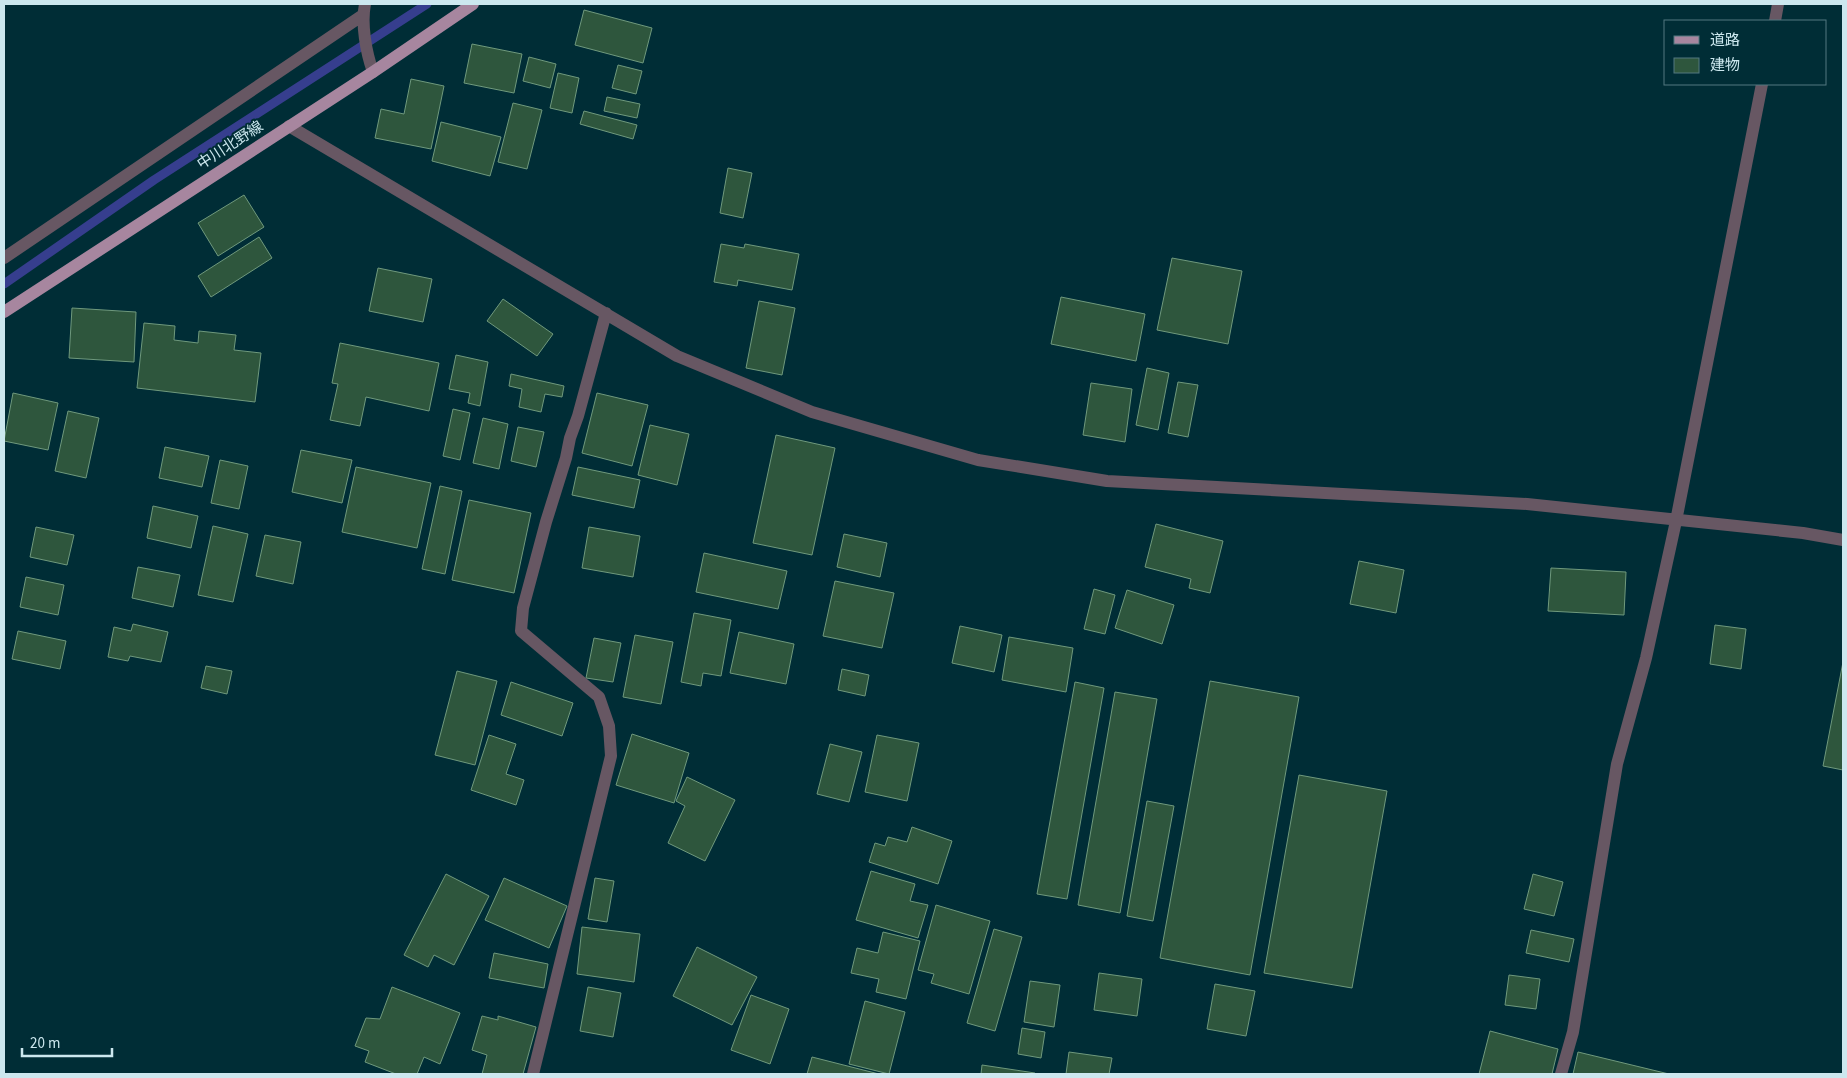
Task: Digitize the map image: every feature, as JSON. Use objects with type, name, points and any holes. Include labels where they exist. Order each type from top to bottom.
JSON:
[{"type":"main road","name":"中川北野線","points":[[4,312],[289,126],[371,67],[473,4]]},
{"type":"street","points":[[1775,20],[1778,4]]},
{"type":"street","points":[[4,258],[364,10],[371,67]]},
{"type":"street","points":[[1561,1074],[1573,1032],[1617,764],[1646,658],[1676,521],[1762,85]]},
{"type":"street","points":[[289,126],[677,356],[812,412],[978,460],[1107,481],[1527,504],[1803,533],[1843,540]]},
{"type":"street","points":[[533,1074],[611,756],[609,726],[600,697],[521,631],[523,608],[606,313]]},
{"type":"building","points":[[584,10],[652,28],[643,63],[575,45]]},
{"type":"building","points":[[472,44],[522,54],[514,93],[464,83]]},
{"type":"building","points":[[529,57],[556,64],[550,88],[523,81]]},
{"type":"building","points":[[618,65],[642,71],[636,94],[612,88]]},
{"type":"building","points":[[558,73],[579,78],[572,113],[550,108]]},
{"type":"building","points":[[411,79],[444,86],[431,149],[375,138],[381,109],[404,114]]},
{"type":"building","points":[[607,97],[640,104],[637,118],[604,111]]},
{"type":"building","points":[[513,103],[542,110],[527,169],[498,162]]},
{"type":"building","points":[[584,111],[637,125],[633,139],[580,124]]},
{"type":"building","points":[[441,122],[501,137],[490,176],[432,161]]},
{"type":"building","points":[[728,168],[752,173],[743,218],[720,213]]},
{"type":"building","points":[[244,195],[264,227],[218,256],[198,223]]},
{"type":"building","points":[[259,237],[272,258],[211,297],[198,276]]},
{"type":"building","points":[[721,244],[744,248],[745,244],[799,254],[792,290],[738,280],[737,286],[714,282]]},
{"type":"building","points":[[1172,258],[1242,271],[1228,344],[1157,330]]},
{"type":"building","points":[[378,268],[432,279],[423,322],[369,311]]},
{"type":"building","points":[[1061,297],[1145,314],[1136,361],[1051,344]]},
{"type":"building","points":[[503,299],[553,334],[537,356],[487,321]]},
{"type":"building","points":[[759,301],[795,308],[782,375],[746,368]]},
{"type":"building","points":[[72,308],[136,312],[134,362],[69,358]]},
{"type":"building","points":[[144,323],[175,326],[174,340],[198,343],[199,331],[236,335],[234,350],[261,353],[255,402],[137,388]]},
{"type":"building","points":[[340,343],[439,363],[429,411],[366,397],[360,426],[330,420],[338,384],[332,383]]},
{"type":"building","points":[[456,355],[488,362],[480,406],[468,403],[470,393],[449,389]]},
{"type":"building","points":[[1147,368],[1169,373],[1158,430],[1136,425]]},
{"type":"building","points":[[511,374],[564,386],[562,397],[545,394],[541,412],[519,407],[522,389],[509,386]]},
{"type":"building","points":[[1178,382],[1198,385],[1188,437],[1168,433]]},
{"type":"building","points":[[1091,383],[1132,389],[1125,442],[1083,435]]},
{"type":"building","points":[[13,393],[58,403],[48,450],[4,441]]},
{"type":"building","points":[[597,393],[648,405],[632,466],[582,453]]},
{"type":"building","points":[[453,409],[470,413],[460,460],[443,456]]},
{"type":"building","points":[[68,411],[99,418],[86,478],[55,471]]},
{"type":"building","points":[[483,418],[508,424],[499,469],[473,463]]},
{"type":"building","points":[[650,425],[689,434],[677,485],[638,475]]},
{"type":"building","points":[[518,427],[544,432],[536,467],[511,461]]},
{"type":"building","points":[[776,435],[835,448],[812,555],[753,543]]},
{"type":"building","points":[[165,447],[209,456],[202,487],[159,478]]},
{"type":"building","points":[[301,450],[352,460],[342,503],[292,492]]},
{"type":"building","points":[[220,460],[248,466],[239,509],[211,503]]},
{"type":"building","points":[[356,467],[431,483],[417,548],[342,532]]},
{"type":"building","points":[[578,467],[640,480],[634,508],[572,495]]},
{"type":"building","points":[[440,486],[462,491],[445,574],[422,569]]},
{"type":"building","points":[[469,500],[531,513],[514,593],[452,580]]},
{"type":"building","points":[[153,506],[198,516],[191,548],[147,538]]},
{"type":"building","points":[[1156,524],[1223,541],[1210,593],[1189,588],[1191,579],[1145,567]]},
{"type":"building","points":[[213,526],[248,534],[233,602],[198,595]]},
{"type":"building","points":[[36,527],[74,535],[67,565],[30,557]]},
{"type":"building","points":[[589,527],[640,536],[633,577],[582,568]]},
{"type":"building","points":[[844,534],[887,543],[880,577],[837,567]]},
{"type":"building","points":[[265,535],[301,542],[293,584],[256,576]]},
{"type":"building","points":[[704,553],[787,571],[778,609],[696,592]]},
{"type":"building","points":[[1359,561],[1404,570],[1396,613],[1350,604]]},
{"type":"building","points":[[138,567],[180,575],[173,607],[132,598]]},
{"type":"building","points":[[1551,568],[1626,572],[1624,615],[1548,611]]},
{"type":"building","points":[[26,577],[64,585],[58,615],[20,607]]},
{"type":"building","points":[[835,581],[894,593],[882,648],[823,636]]},
{"type":"building","points":[[1094,589],[1115,595],[1105,634],[1084,629]]},
{"type":"building","points":[[1127,590],[1174,605],[1162,644],[1115,628]]},
{"type":"building","points":[[694,613],[731,620],[721,676],[703,673],[701,686],[681,682]]},
{"type":"building","points":[[133,624],[168,632],[161,662],[130,656],[128,661],[108,657],[114,627],[131,631]]},
{"type":"building","points":[[1715,625],[1746,629],[1741,669],[1710,664]]},
{"type":"building","points":[[960,626],[1002,635],[994,672],[952,663]]},
{"type":"building","points":[[18,631],[66,641],[60,669],[12,659]]},
{"type":"building","points":[[739,632],[794,644],[786,684],[730,673]]},
{"type":"building","points":[[635,635],[673,642],[661,704],[623,697]]},
{"type":"building","points":[[1009,637],[1073,648],[1066,692],[1002,680]]},
{"type":"building","points":[[594,638],[621,643],[613,682],[586,678]]},
{"type":"building","points":[[1843,662],[1843,770],[1823,766]]},
{"type":"building","points":[[206,666],[232,671],[227,694],[201,688]]},
{"type":"building","points":[[842,669],[869,675],[865,696],[838,690]]},
{"type":"building","points":[[457,671],[497,681],[475,765],[435,755]]},
{"type":"building","points":[[1210,681],[1299,697],[1250,975],[1160,958]]},
{"type":"building","points":[[511,682],[573,703],[562,736],[501,715]]},
{"type":"building","points":[[1075,682],[1104,688],[1067,899],[1037,894]]},
{"type":"building","points":[[1115,692],[1157,699],[1120,913],[1078,905]]},
{"type":"building","points":[[632,734],[689,753],[674,803],[616,785]]},
{"type":"building","points":[[489,735],[516,744],[506,774],[524,780],[516,805],[471,790]]},
{"type":"building","points":[[877,735],[919,743],[907,801],[865,792]]},
{"type":"building","points":[[830,744],[862,752],[849,802],[817,794]]},
{"type":"building","points":[[1299,775],[1387,791],[1352,988],[1264,973]]},
{"type":"building","points":[[687,777],[735,800],[705,861],[668,843],[685,806],[676,801]]},
{"type":"building","points":[[1147,801],[1174,806],[1153,921],[1127,916]]},
{"type":"building","points":[[912,827],[952,841],[938,884],[869,862],[875,843],[885,846],[888,837],[907,842]]},
{"type":"building","points":[[871,871],[915,884],[910,901],[928,905],[918,938],[856,920]]},
{"type":"building","points":[[446,874],[489,896],[454,965],[434,955],[428,967],[404,955]]},
{"type":"building","points":[[1533,874],[1563,882],[1554,916],[1524,909]]},
{"type":"building","points":[[504,878],[567,906],[549,948],[485,920]]},
{"type":"building","points":[[595,878],[614,881],[607,922],[588,919]]},
{"type":"building","points":[[936,905],[990,921],[969,994],[931,983],[934,974],[918,970]]},
{"type":"building","points":[[582,927],[640,934],[634,982],[577,974]]},
{"type":"building","points":[[994,929],[1022,937],[995,1031],[967,1023]]},
{"type":"building","points":[[1531,930],[1574,939],[1569,962],[1526,953]]},
{"type":"building","points":[[883,932],[920,941],[906,999],[876,992],[879,979],[851,973],[857,948],[878,953]]},
{"type":"building","points":[[697,947],[757,977],[732,1025],[673,996]]},
{"type":"building","points":[[494,953],[548,964],[544,988],[489,978]]},
{"type":"building","points":[[1099,973],[1142,979],[1137,1016],[1094,1010]]},
{"type":"building","points":[[1509,975],[1540,979],[1536,1009],[1505,1005]]},
{"type":"building","points":[[1030,981],[1060,985],[1054,1027],[1024,1022]]},
{"type":"building","points":[[1215,984],[1255,991],[1246,1036],[1207,1029]]},
{"type":"building","points":[[392,987],[460,1013],[440,1064],[424,1057],[417,1074],[396,1074],[365,1062],[369,1051],[355,1046],[366,1018],[380,1019]]},
{"type":"building","points":[[588,987],[621,993],[613,1037],[580,1031]]},
{"type":"building","points":[[751,995],[789,1009],[770,1064],[731,1050]]},
{"type":"building","points":[[865,1001],[905,1012],[889,1074],[849,1064]]},
{"type":"building","points":[[482,1016],[498,1020],[498,1016],[536,1027],[523,1074],[482,1074],[487,1055],[472,1050]]},
{"type":"building","points":[[1022,1028],[1045,1032],[1041,1058],[1018,1054]]},
{"type":"building","points":[[1490,1031],[1558,1049],[1552,1074],[1479,1074]]},
{"type":"building","points":[[1069,1052],[1112,1058],[1109,1074],[1066,1074]]},
{"type":"building","points":[[1578,1052],[1669,1074],[1573,1074]]},
{"type":"building","points":[[812,1057],[879,1074],[807,1074]]},
{"type":"building","points":[[982,1065],[1035,1073],[1035,1074],[981,1074]]},
{"type":"waterway","points":[[4,284],[154,180],[427,4]]}]
